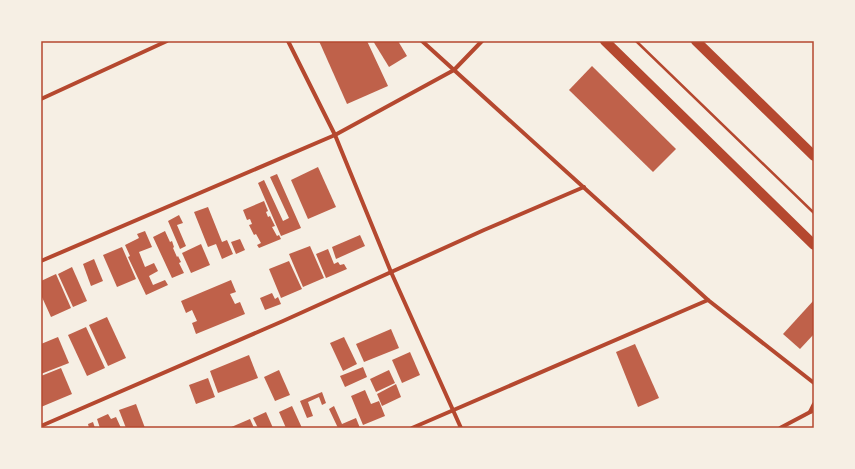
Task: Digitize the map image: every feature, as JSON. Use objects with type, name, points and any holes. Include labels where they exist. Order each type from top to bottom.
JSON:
[{"type":"main road","points":[[605,41],[814,245]]},
{"type":"main road","points":[[696,41],[814,156]]},
{"type":"street","points":[[41,99],[167,41]]},
{"type":"street","points":[[288,41],[335,135],[391,272],[461,428]]},
{"type":"street","points":[[422,41],[708,300],[814,383]]},
{"type":"street","points":[[41,261],[335,135],[454,70],[482,41]]},
{"type":"street","points":[[41,426],[283,321],[584,187]]},
{"type":"street","points":[[412,428],[708,300]]},
{"type":"street","points":[[780,428],[812,411],[814,404]]},
{"type":"path","points":[[636,41],[814,213]]},
{"type":"building","points":[[319,41],[367,41],[388,86],[347,104]]},
{"type":"building","points":[[373,41],[398,41],[407,56],[389,67]]},
{"type":"building","points":[[592,66],[676,149],[653,172],[569,90]]},
{"type":"building","points":[[318,167],[336,207],[308,219],[291,180]]},
{"type":"building","points":[[277,174],[301,228],[281,236],[258,183],[264,180],[283,221],[289,218],[270,177]]},
{"type":"building","points":[[264,201],[268,211],[266,212],[268,217],[270,216],[275,226],[272,227],[277,236],[279,235],[281,239],[259,248],[257,245],[261,243],[256,234],[254,235],[249,225],[252,224],[250,219],[247,220],[243,210]]},
{"type":"building","points":[[208,207],[222,242],[227,240],[233,254],[222,259],[216,244],[208,247],[194,212]]},
{"type":"building","points":[[179,215],[183,223],[177,225],[186,246],[180,249],[168,221]]},
{"type":"building","points":[[145,231],[152,247],[139,252],[145,267],[154,263],[158,271],[149,276],[153,285],[165,280],[168,285],[146,295],[128,257],[130,256],[125,245],[139,238],[137,234]]},
{"type":"building","points":[[165,231],[170,242],[172,241],[173,248],[181,262],[179,263],[184,273],[172,278],[153,237]]},
{"type":"building","points":[[360,235],[365,246],[336,259],[332,247]]},
{"type":"building","points":[[240,239],[245,250],[236,254],[231,242]]},
{"type":"building","points":[[201,244],[210,265],[191,273],[182,253]]},
{"type":"building","points":[[310,246],[324,278],[303,287],[289,254]]},
{"type":"building","points":[[122,247],[136,279],[117,287],[103,255]]},
{"type":"building","points":[[328,249],[334,264],[338,262],[340,265],[344,264],[347,269],[326,278],[316,254]]},
{"type":"building","points":[[94,259],[103,281],[91,286],[83,264]]},
{"type":"building","points":[[289,261],[302,289],[281,298],[269,269]]},
{"type":"building","points":[[72,267],[87,301],[73,307],[58,274]]},
{"type":"building","points":[[56,274],[71,308],[51,317],[41,295],[41,281]]},
{"type":"building","points":[[231,280],[236,292],[230,294],[235,304],[240,302],[245,314],[196,334],[192,323],[197,321],[192,310],[186,313],[181,301]]},
{"type":"building","points":[[272,293],[275,299],[278,297],[281,304],[265,310],[260,298]]},
{"type":"building","points":[[814,300],[814,334],[800,349],[783,334]]},
{"type":"building","points":[[107,317],[126,358],[108,366],[89,325]]},
{"type":"building","points":[[86,327],[105,368],[87,376],[68,335]]},
{"type":"building","points":[[391,329],[399,348],[364,362],[356,344]]},
{"type":"building","points":[[58,337],[69,363],[41,374],[41,344]]},
{"type":"building","points":[[344,337],[357,364],[343,371],[330,343]]},
{"type":"building","points":[[635,344],[659,398],[638,407],[616,352]]},
{"type":"building","points":[[410,352],[420,375],[402,383],[392,360]]},
{"type":"building","points":[[249,355],[258,378],[218,393],[210,371]]},
{"type":"building","points":[[363,367],[367,377],[345,387],[340,376]]},
{"type":"building","points":[[61,368],[72,394],[41,407],[41,376]]},
{"type":"building","points":[[279,370],[290,395],[275,401],[264,377]]},
{"type":"building","points":[[389,370],[395,383],[376,392],[370,379]]},
{"type":"building","points":[[208,378],[215,397],[196,404],[189,385]]},
{"type":"building","points":[[396,384],[401,397],[382,406],[377,394]]},
{"type":"building","points":[[365,390],[371,404],[379,401],[385,416],[363,425],[351,396]]},
{"type":"building","points":[[322,392],[326,403],[322,405],[319,397],[308,402],[313,416],[307,418],[300,401]]},
{"type":"building","points":[[136,404],[145,428],[126,428],[119,410]]},
{"type":"building","points":[[292,406],[302,428],[286,428],[279,412]]},
{"type":"building","points":[[334,406],[342,424],[356,418],[360,428],[338,428],[329,409]]},
{"type":"building","points":[[266,412],[273,428],[258,428],[253,418]]},
{"type":"building","points":[[108,414],[111,419],[116,417],[121,428],[100,428],[97,419]]},
{"type":"building","points":[[250,419],[254,428],[229,428]]},
{"type":"building","points":[[93,422],[95,428],[89,428],[88,424]]}]
